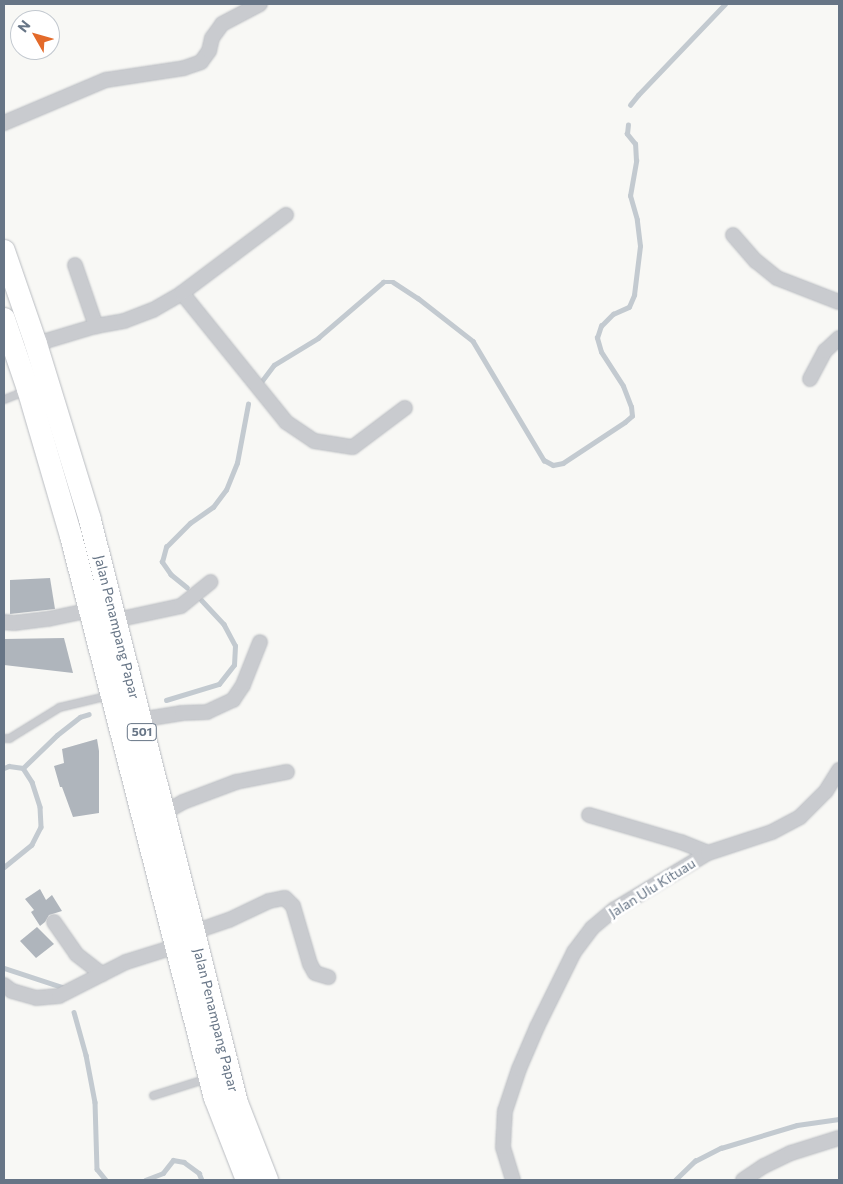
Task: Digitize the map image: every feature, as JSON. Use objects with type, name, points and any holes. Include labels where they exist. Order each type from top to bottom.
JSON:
[{"type":"main road","name":"Jalan Penampang Papar","points":[[4,250],[18,346],[28,389],[91,610],[112,694],[185,939],[237,1103],[267,1180]]},
{"type":"main road","name":"Jalan Penampang Papar","points":[[4,319],[18,346],[90,520],[164,813],[210,1077],[215,1098],[247,1180]]},
{"type":"main road","points":[[106,669],[116,666],[118,631]]},
{"type":"street","points":[[4,123],[65,95],[106,80],[184,68],[201,62],[210,52],[212,38],[222,24],[239,13],[260,4]]},
{"type":"street","points":[[18,346],[96,326],[124,321],[153,310],[182,294],[286,215]]},
{"type":"street","points":[[733,235],[756,261],[777,278],[839,302]]},
{"type":"street","points":[[75,265],[96,326]]},
{"type":"street","points":[[182,294],[286,422],[314,441],[353,447],[404,408]]},
{"type":"street","points":[[810,380],[825,351],[839,338]]},
{"type":"street","points":[[118,631],[181,606],[211,582]]},
{"type":"street","points":[[4,622],[48,619],[91,610]]},
{"type":"street","points":[[139,720],[182,713],[207,712],[233,700],[243,685],[260,642]]},
{"type":"street","name":"Jalan Ulu Kituau","points":[[514,1180],[503,1147],[505,1111],[519,1069],[537,1027],[574,952],[592,928],[615,909],[708,853],[772,832],[800,816],[826,791],[839,770]]},
{"type":"street","points":[[164,813],[183,802],[236,782],[287,772]]},
{"type":"street","points":[[589,815],[682,842],[708,853]]},
{"type":"street","points":[[4,985],[12,991],[36,998],[59,996],[126,962],[185,939],[269,901],[285,898],[293,906],[310,964],[315,973],[328,977]]},
{"type":"street","points":[[54,922],[76,954],[102,974]]},
{"type":"street","points":[[743,1180],[764,1166],[791,1153],[839,1138]]},
{"type":"lane","points":[[4,398],[28,389]]},
{"type":"lane","points":[[4,738],[9,738],[59,707],[112,694]]},
{"type":"lane","points":[[153,1095],[210,1077]]},
{"type":"building","points":[[50,578],[55,609],[10,614],[10,580]]},
{"type":"building","points":[[64,638],[73,673],[4,665],[4,639]]},
{"type":"building","points":[[97,739],[99,751],[99,813],[73,817],[62,787],[60,787],[54,766],[64,763],[62,749]]},
{"type":"building","points":[[40,889],[46,900],[52,895],[62,911],[49,915],[40,926],[31,912],[34,910],[25,899]]},
{"type":"building","points":[[37,927],[54,944],[36,958],[20,941]]},
{"type":"waterway","points":[[630,105],[725,4]]},
{"type":"waterway","points":[[261,382],[274,365],[318,338],[383,282],[393,282],[418,298],[473,341],[544,460],[553,465],[563,463],[625,422],[632,416],[631,407],[623,386],[601,352],[597,338],[601,326],[613,314],[629,307],[634,295],[640,246],[637,220],[630,196],[636,161],[635,144],[627,134],[628,125]]},
{"type":"waterway","points":[[187,588],[171,575],[162,562],[166,547],[190,523],[213,507],[226,490],[237,463],[248,404]]},
{"type":"waterway","points":[[166,700],[219,684],[234,665],[235,646],[224,625],[202,601]]},
{"type":"waterway","points":[[23,768],[57,735],[80,717],[89,714]]},
{"type":"waterway","points":[[4,768],[9,766],[23,768],[32,782],[40,807],[41,827],[32,845],[4,868]]},
{"type":"waterway","points":[[4,968],[62,987]]},
{"type":"waterway","points":[[74,1012],[86,1055],[95,1102],[97,1169],[106,1180]]},
{"type":"waterway","points":[[675,1180],[695,1161],[721,1148],[797,1125],[839,1119]]},
{"type":"waterway","points":[[145,1180],[163,1173],[173,1160],[184,1162],[199,1173],[202,1180]]}]
